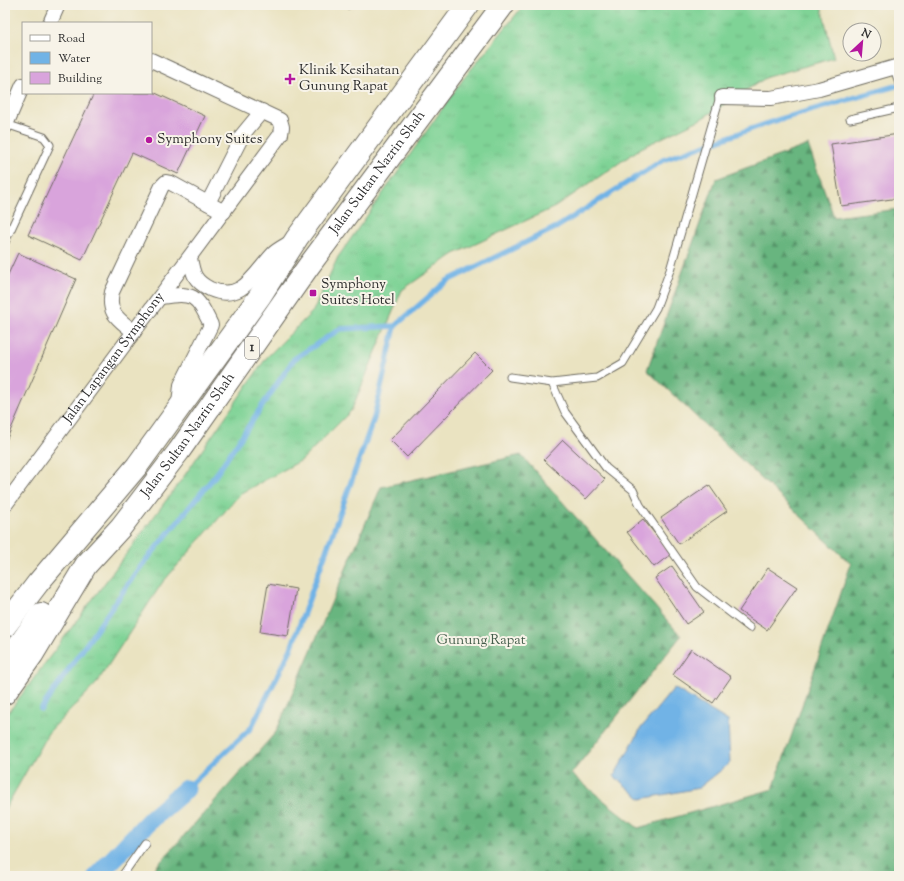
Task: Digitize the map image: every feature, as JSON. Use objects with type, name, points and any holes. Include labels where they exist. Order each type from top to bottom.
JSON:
[{"type":"highway","name":"Jalan Sultan Nazrin Shah","points":[[5,626],[38,583],[137,466],[260,296],[297,238],[468,5]]},
{"type":"highway","name":"Jalan Sultan Nazrin Shah","points":[[5,693],[32,655],[86,565],[121,527],[180,451],[308,267],[503,5]]},
{"type":"highway","points":[[5,665],[51,600],[86,565]]},
{"type":"street","points":[[50,22],[58,5]]},
{"type":"street","points":[[152,60],[262,111],[243,134],[208,203]]},
{"type":"street","points":[[722,97],[771,98],[819,89],[896,69]]},
{"type":"street","points":[[6,126],[22,88]]},
{"type":"street","name":"Jalan Lapangan Symphony","points":[[5,505],[281,134],[282,127],[280,120],[262,111]]},
{"type":"street","points":[[134,332],[113,313],[110,302],[112,292],[162,186],[166,182],[171,183],[224,212]]},
{"type":"street","points":[[190,258],[194,276],[202,285],[220,293],[232,293],[245,286],[274,252],[297,238]]},
{"type":"street","points":[[160,297],[184,293],[195,298],[204,310],[211,324],[181,386],[179,406]]},
{"type":"lane","points":[[339,5],[348,5]]},
{"type":"lane","points":[[896,69],[899,84]]},
{"type":"lane","points":[[510,377],[552,383],[597,378],[623,363],[656,308],[670,270],[710,128],[719,100],[722,97]]},
{"type":"lane","points":[[850,119],[899,108]]},
{"type":"lane","points":[[5,242],[50,145],[44,137],[6,126]]},
{"type":"lane","points":[[552,383],[565,412],[606,468],[634,490],[640,505],[697,587],[750,628]]},
{"type":"lane","points":[[122,876],[145,843]]},
{"type":"green space","points":[[524,5],[821,5],[834,58],[767,77],[701,119],[641,148],[555,207],[454,254],[402,290],[351,411],[302,460],[241,493],[162,583],[96,684],[48,733],[5,809],[5,717],[182,479],[267,357],[313,311],[338,257],[464,78]]},
{"type":"green space","name":"Gunung Rapat","points":[[808,145],[834,217],[899,209],[899,876],[148,876],[276,732],[381,487],[521,455],[681,636],[571,774],[638,828],[773,789],[851,564],[647,370],[716,179]]},
{"type":"water","points":[[674,688],[728,721],[730,763],[699,788],[641,799],[614,776],[641,728]]},
{"type":"building","points":[[152,91],[205,116],[178,174],[132,153],[82,260],[28,235],[94,94],[152,94]]},
{"type":"building","points":[[899,134],[899,198],[841,206],[831,144]]},
{"type":"building","points":[[18,253],[76,279],[5,443],[5,281]]},
{"type":"building","points":[[475,353],[492,370],[407,457],[390,440]]},
{"type":"building","points":[[563,440],[605,479],[586,499],[544,460]]},
{"type":"building","points":[[709,485],[727,511],[679,544],[661,518]]},
{"type":"building","points":[[643,519],[671,554],[654,567],[627,532]]},
{"type":"building","points":[[672,566],[704,612],[686,624],[655,578]]},
{"type":"building","points":[[768,568],[797,587],[767,630],[739,611]]},
{"type":"building","points":[[268,584],[296,589],[288,636],[260,632]]},
{"type":"building","points":[[691,649],[731,677],[713,703],[673,675]]},
{"type":"waterway","points":[[186,789],[251,728],[291,649],[374,418],[395,326],[447,281],[557,227],[663,160],[774,121],[899,85]]},
{"type":"waterway","points":[[41,709],[138,570],[215,476],[294,359],[340,329],[395,326]]},
{"type":"waterway","points":[[97,876],[151,819],[186,789]]},
{"type":"place","name":"Klinik Kesihatan Gunung Rapat","points":[[290,79]]},
{"type":"place","name":"Symphony Suites","points":[[149,140]]},
{"type":"place","name":"Symphony Suites Hotel","points":[[313,293]]}]
